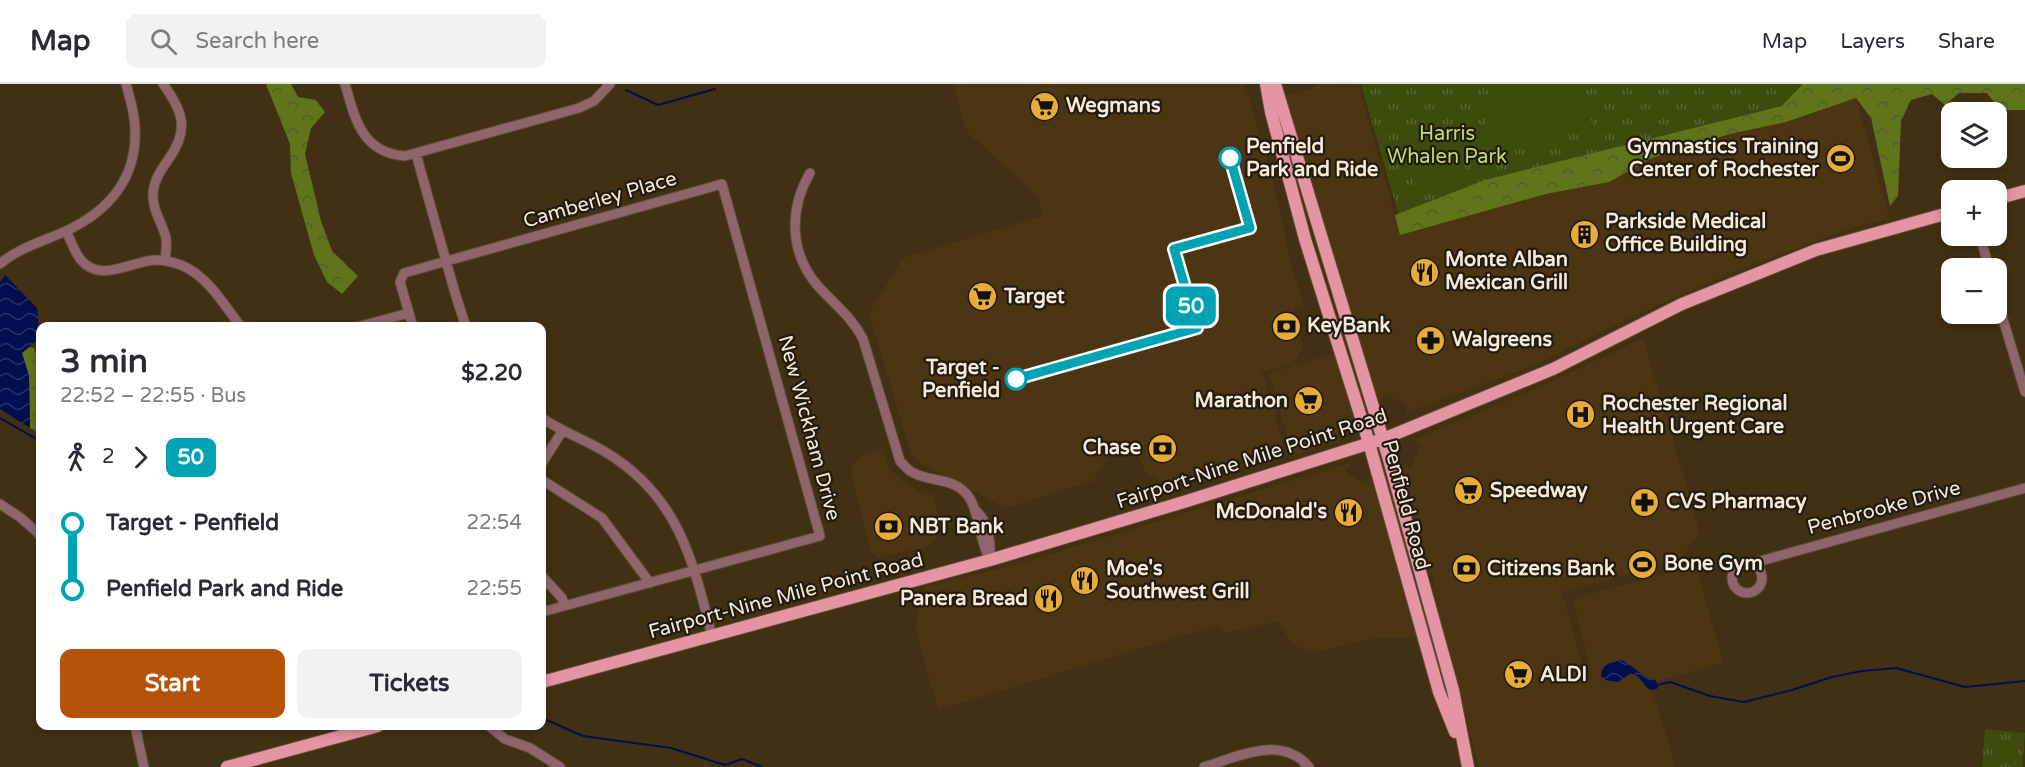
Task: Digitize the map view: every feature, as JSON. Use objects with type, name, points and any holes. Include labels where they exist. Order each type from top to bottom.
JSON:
[{"type":"main road","name":"Penfield Road","points":[[1266,84],[1271,112],[1305,239],[1369,443],[1436,681],[1467,764]]},
{"type":"main road","name":"Penfield Road","points":[[1275,84],[1383,439],[1453,690],[1467,764]]},
{"type":"main road","points":[[2007,196],[2025,191]]},
{"type":"main road","name":"Fairport-Nine Mile Point Road","points":[[546,681],[990,560],[1383,439],[1552,369],[1682,304],[1808,253],[1941,215]]},
{"type":"main road","points":[[227,767],[363,730]]},
{"type":"street","points":[[1,259],[66,231],[98,213],[109,202],[126,178],[132,162],[136,127],[126,84]]},
{"type":"street","points":[[163,84],[178,106],[182,123],[178,144],[157,177],[153,192],[154,209],[165,236],[165,261]]},
{"type":"street","points":[[345,84],[354,114],[366,138],[375,146],[395,155],[416,154],[579,108],[594,101],[610,84]]},
{"type":"street","points":[[416,154],[464,322]]},
{"type":"street","points":[[810,173],[796,204],[794,229],[799,253],[806,269],[818,286],[850,318],[860,334],[900,461],[913,473],[955,484],[969,496],[975,510],[984,550],[990,560]]},
{"type":"street","name":"Camberley Place","points":[[411,322],[400,282],[404,273],[722,184],[758,308]]},
{"type":"street","points":[[66,231],[79,258],[93,268],[106,271],[146,262],[165,261],[189,269],[206,282],[237,322]]},
{"type":"street","name":"New Wickham Drive","points":[[546,611],[696,572],[820,536],[758,308]]},
{"type":"street","points":[[377,322],[409,314]]},
{"type":"street","points":[[2004,324],[2025,392]]},
{"type":"street","points":[[546,420],[621,463],[647,487],[677,526],[696,572],[712,636]]},
{"type":"street","points":[[546,456],[562,430]]},
{"type":"street","points":[[546,483],[602,518],[650,583]]},
{"type":"street","name":"Penbrooke Drive","points":[[1753,563],[2025,488]]},
{"type":"street","points":[[0,504],[36,531]]},
{"type":"street","points":[[546,580],[562,598],[564,605]]},
{"type":"street","points":[[136,730],[144,767]]},
{"type":"street","points":[[492,730],[496,734],[530,748],[560,767]]},
{"type":"street","points":[[1204,767],[1272,749],[1291,753],[1309,767]]},
{"type":"shaded area","points":[[953,84],[1245,84],[1304,306],[1293,309],[1303,345],[1293,365],[1262,371],[1284,445],[1165,482],[1146,473],[1132,444],[1111,452],[1093,481],[1005,508],[922,464],[911,453],[869,314],[874,305],[903,258],[1043,216],[1038,196],[967,132]]},
{"type":"shaded area","points":[[1320,84],[1358,84],[1400,234],[1546,194],[1609,182],[1652,158],[1730,134],[1786,122],[1856,98],[1890,220],[1846,230],[1738,270],[1645,311],[1533,366],[1406,413],[1406,404],[1386,395],[1378,401],[1374,391],[1286,96],[1315,88]]},
{"type":"shaded area","points":[[1643,338],[1700,533],[1678,561],[1562,592],[1583,668],[1582,680],[1590,678],[1591,671],[1573,599],[1681,569],[1694,557],[1723,663],[1650,683],[1676,767],[1479,767],[1436,604],[1433,580],[1401,465],[1405,464],[1409,468],[1412,465],[1420,446],[1415,439],[1544,385]]},
{"type":"shaded area","points":[[1335,353],[1353,417],[1346,416],[1340,425],[1337,433],[1341,440],[1293,456],[1269,373]]},
{"type":"shaded area","points":[[883,448],[889,469],[905,483],[919,491],[933,495],[940,520],[940,531],[930,546],[877,558],[871,552],[851,475],[852,464],[861,457]]},
{"type":"shaded area","points":[[1349,463],[1350,469],[1345,469],[1347,473],[1364,484],[1371,478],[1373,483],[1417,637],[1372,639],[1311,653],[1292,644],[1278,621],[1226,633],[1218,625],[938,710],[916,631],[918,607],[926,586],[1014,565]]},
{"type":"green space","points":[[266,84],[291,84],[298,97],[316,100],[325,112],[311,128],[305,154],[321,221],[332,251],[358,276],[342,294],[327,282],[314,255],[291,173],[290,144]]},
{"type":"green space","name":"Harris Whalen Park","points":[[1361,84],[1858,84],[1401,223]]},
{"type":"green space","points":[[1534,84],[1582,84],[1593,127],[1494,154],[1480,99]]},
{"type":"green space","points":[[1803,84],[2025,84],[2025,110],[2007,110],[2007,102],[1994,102],[1987,93],[1959,93],[1948,102],[1941,102],[1932,94],[1911,100],[1901,121],[1898,196],[1890,206],[1871,118],[1856,98],[1786,122],[1730,134],[1652,158],[1609,182],[1546,194],[1400,235],[1395,215],[1485,180],[1782,106]]},
{"type":"green space","points":[[1448,131],[1462,148],[1466,174],[1456,188],[1434,189],[1417,195],[1409,149],[1425,136]]},
{"type":"green space","points":[[29,347],[34,348],[36,354],[36,431],[30,428],[29,376],[22,353]]},
{"type":"green space","points":[[1985,729],[2025,733],[2022,767],[1982,767]]},
{"type":"water","points":[[5,275],[37,308],[38,322],[36,322],[36,341],[22,353],[29,376],[30,428],[0,409],[0,282]]},
{"type":"water","points":[[1622,660],[1648,678],[1655,680],[1658,685],[1657,689],[1651,690],[1640,678],[1630,674],[1618,682],[1605,680],[1601,676],[1605,666]]},
{"type":"waterway","points":[[626,90],[658,105],[715,89]]},
{"type":"waterway","points":[[0,418],[36,439]]},
{"type":"waterway","points":[[1657,685],[1670,682],[1710,696],[1744,702],[1832,677],[1896,668],[1965,687],[2025,681]]},
{"type":"waterway","points":[[546,720],[583,736],[671,748],[725,765],[742,759],[762,767]]},
{"type":"bus line","name":"50","points":[[1016,379],[1197,328],[1174,249],[1250,228],[1230,158]]},
{"type":"place","name":"Wegmans","points":[[1045,106]]},
{"type":"place","name":"Penfield Park and Ride","points":[[1230,158]]},
{"type":"place","name":"Gymnastics Training Center of Rochester","points":[[1840,158]]},
{"type":"place","name":"Parkside Medical Office Building","points":[[1584,234]]},
{"type":"place","name":"Monte Alban Mexican Grill","points":[[1424,272]]},
{"type":"place","name":"Target","points":[[983,297]]},
{"type":"place","name":"KeyBank","points":[[1286,326]]},
{"type":"place","name":"Walgreens","points":[[1431,340]]},
{"type":"place","name":"Target - Penfield","points":[[1016,379]]},
{"type":"place","name":"Marathon","points":[[1309,401]]},
{"type":"place","name":"Rochester Regional Health Urgent Care","points":[[1581,415]]},
{"type":"place","name":"Chase","points":[[1162,448]]},
{"type":"place","name":"Speedway","points":[[1469,491]]},
{"type":"place","name":"CVS Pharmacy","points":[[1645,502]]},
{"type":"place","name":"McDonald's","points":[[1348,512]]},
{"type":"place","name":"NBT Bank","points":[[888,527]]},
{"type":"place","name":"Bone Gym","points":[[1643,564]]},
{"type":"place","name":"Citizens Bank","points":[[1466,569]]},
{"type":"place","name":"Moe's Southwest Grill","points":[[1085,581]]},
{"type":"place","name":"Panera Bread","points":[[1049,599]]},
{"type":"place","name":"ALDI","points":[[1519,675]]}]
